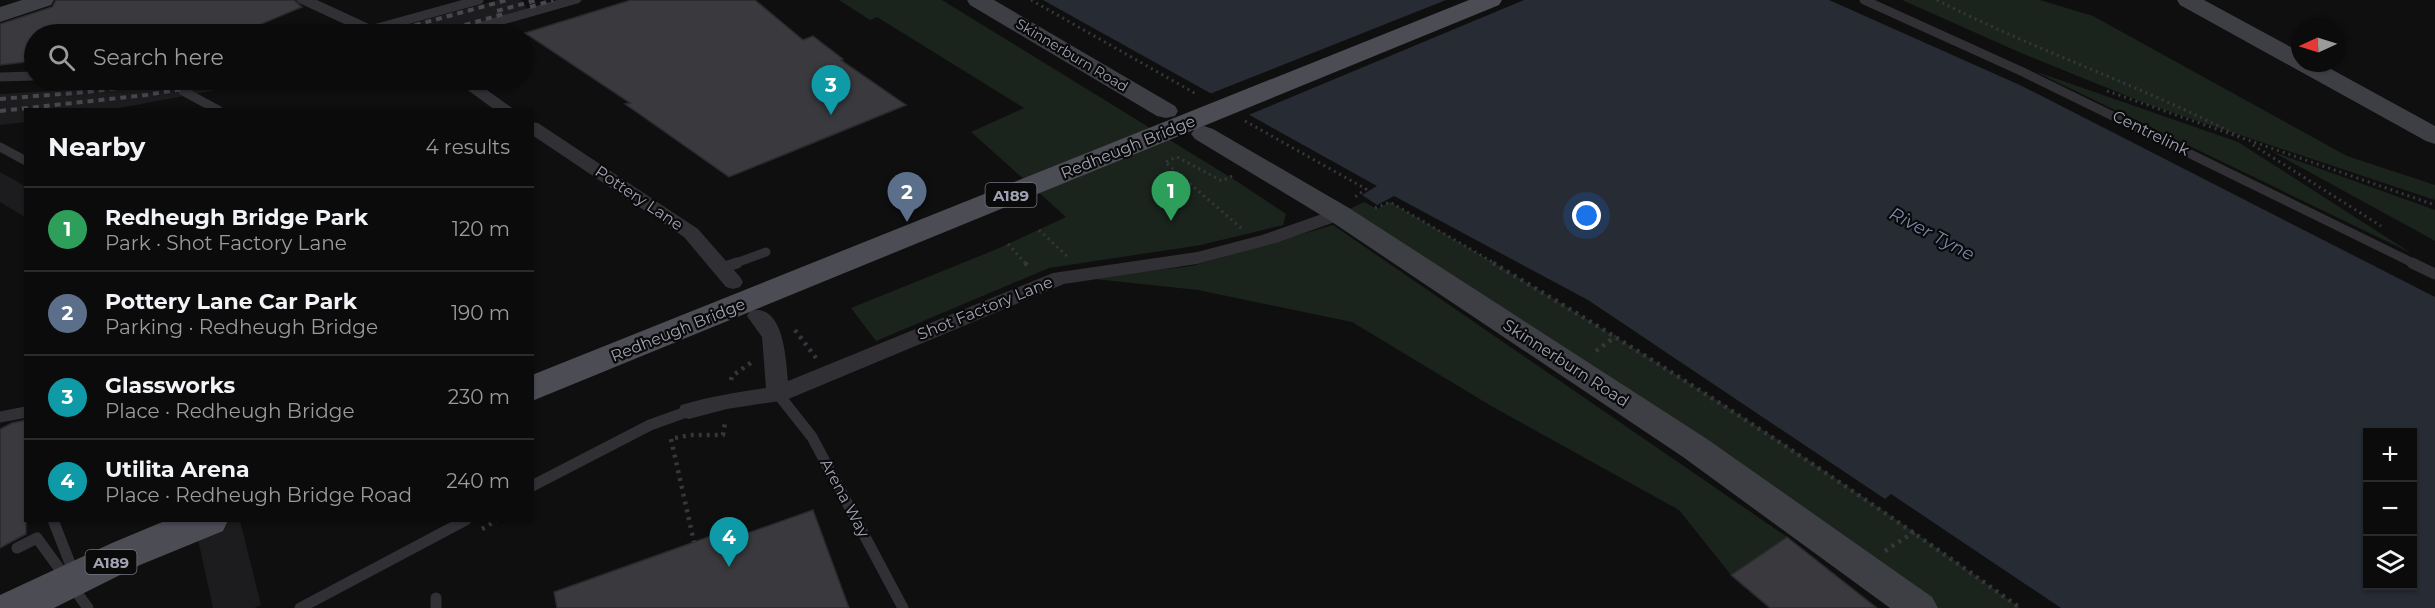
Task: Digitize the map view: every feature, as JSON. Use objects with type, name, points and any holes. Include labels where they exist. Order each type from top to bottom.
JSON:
[{"type":"main road","name":"Redheugh Bridge","points":[[534,388],[1490,0]]},
{"type":"main road","name":"A189","points":[[14,608],[126,554],[205,522]]},
{"type":"street","points":[[0,15],[43,0]]},
{"type":"street","points":[[304,0],[356,24]]},
{"type":"street","points":[[489,24],[574,0]]},
{"type":"street","name":"Skinnerburn Road","points":[[978,0],[1166,111]]},
{"type":"street","points":[[2188,0],[2291,57]]},
{"type":"street","points":[[2318,72],[2435,136]]},
{"type":"street","points":[[477,90],[504,108]]},
{"type":"street","name":"Pottery Lane","points":[[534,128],[691,233],[728,275]]},
{"type":"street","name":"Skinnerburn Road","points":[[1204,134],[1351,208],[1695,447],[1919,608]]},
{"type":"street","name":"Shot Factory Lane","points":[[688,411],[727,401],[778,394],[1060,278],[1197,258],[1269,239],[1351,208]]},
{"type":"street","points":[[758,316],[773,336],[778,394]]},
{"type":"lane","points":[[400,24],[479,0]]},
{"type":"lane","name":"Centrelink","points":[[1864,0],[2034,76],[2435,274]]},
{"type":"lane","points":[[0,77],[24,76]]},
{"type":"lane","points":[[183,91],[214,108]]},
{"type":"lane","points":[[0,147],[24,160]]},
{"type":"lane","points":[[728,275],[766,252]]},
{"type":"lane","name":"Arena Way","points":[[778,394],[812,437],[903,608]]},
{"type":"lane","points":[[534,485],[650,424],[688,411]]},
{"type":"lane","points":[[0,417],[24,412]]},
{"type":"lane","points":[[54,522],[84,607]]},
{"type":"lane","points":[[300,608],[462,522]]},
{"type":"lane","points":[[17,548],[37,538],[84,607]]},
{"type":"path","points":[[1030,0],[1202,97]]},
{"type":"path","points":[[1937,0],[1978,21],[2232,131],[2389,230]]},
{"type":"path","points":[[2104,90],[2248,142],[2435,205]]},
{"type":"path","points":[[1240,119],[1366,189],[1354,197],[1351,208]]},
{"type":"path","points":[[1222,181],[1177,157],[1165,162],[1243,230],[1234,232]]},
{"type":"path","points":[[1370,206],[1377,209],[1390,202],[1511,272],[1665,366],[1914,532],[2020,608]]},
{"type":"path","points":[[1039,230],[1071,260]]},
{"type":"path","points":[[671,439],[694,542]]},
{"type":"path","points":[[1894,545],[1914,532]]},
{"type":"shaded area","points":[[498,0],[521,0],[527,9],[475,24],[409,24]]},
{"type":"shaded area","points":[[839,0],[942,0],[1238,182],[1286,214],[1283,225],[1201,245],[1049,268],[876,341],[851,308],[997,249],[1066,217],[971,132],[1024,108],[877,17],[870,20]]},
{"type":"shaded area","points":[[1902,0],[2040,0],[2093,16],[2347,156],[2435,185],[2435,200],[2147,104],[2021,53]]},
{"type":"shaded area","points":[[2034,71],[2238,142],[2411,253]]},
{"type":"shaded area","points":[[67,90],[217,90],[119,108],[24,108],[24,122],[0,125],[0,94]]},
{"type":"shaded area","points":[[2271,151],[2435,210],[2435,241],[2417,231]]},
{"type":"shaded area","points":[[0,172],[24,185],[24,216],[0,202]]},
{"type":"shaded area","points":[[1364,202],[1377,209],[1390,202],[1631,346],[1789,447],[2020,608],[1919,608],[1339,214]]},
{"type":"shaded area","points":[[1333,225],[1787,537],[1731,575],[1679,510],[1493,407],[1352,322],[1198,290],[1085,278],[1192,266]]},
{"type":"shaded area","points":[[194,522],[240,522],[261,605],[254,608],[213,608]]},
{"type":"water","name":"River Tyne","points":[[1043,0],[1829,0],[2022,86],[2435,297],[2435,608],[2061,608],[1891,494],[1885,499],[1588,300],[1394,196],[1377,205],[1362,195],[1377,186]]},
{"type":"pier","points":[[1446,0],[1524,0],[1246,116],[1207,95]]},
{"type":"building","points":[[56,0],[294,0],[302,7],[261,24],[24,24],[24,62],[0,65],[0,24],[52,7]]},
{"type":"building","points":[[631,0],[755,0],[803,40],[813,36],[843,59],[841,60],[906,105],[729,177],[625,104],[630,103],[534,39],[534,30]]},
{"type":"building","points":[[24,420],[26,534],[0,548],[0,429]]},
{"type":"building","points":[[813,510],[849,608],[557,608],[554,592],[725,531],[728,540]]},
{"type":"building","points":[[1787,537],[1877,608],[1770,608],[1731,575]]},
{"type":"railway","points":[[419,24],[507,0]]},
{"type":"railway","points":[[497,11],[537,0]]},
{"type":"railway","points":[[530,7],[553,0]]},
{"type":"railway","points":[[468,24],[507,13]]},
{"type":"railway","points":[[0,99],[102,90]]},
{"type":"railway","points":[[27,108],[176,90]]},
{"type":"railway","points":[[0,111],[24,108]]},
{"type":"place","name":"Glassworks","points":[[831,115]]},
{"type":"place","name":"Redheugh Bridge Park","points":[[1171,221]]},
{"type":"place","name":"Pottery Lane Car Park","points":[[907,222]]},
{"type":"place","name":"Utilita Arena","points":[[729,567]]}]
